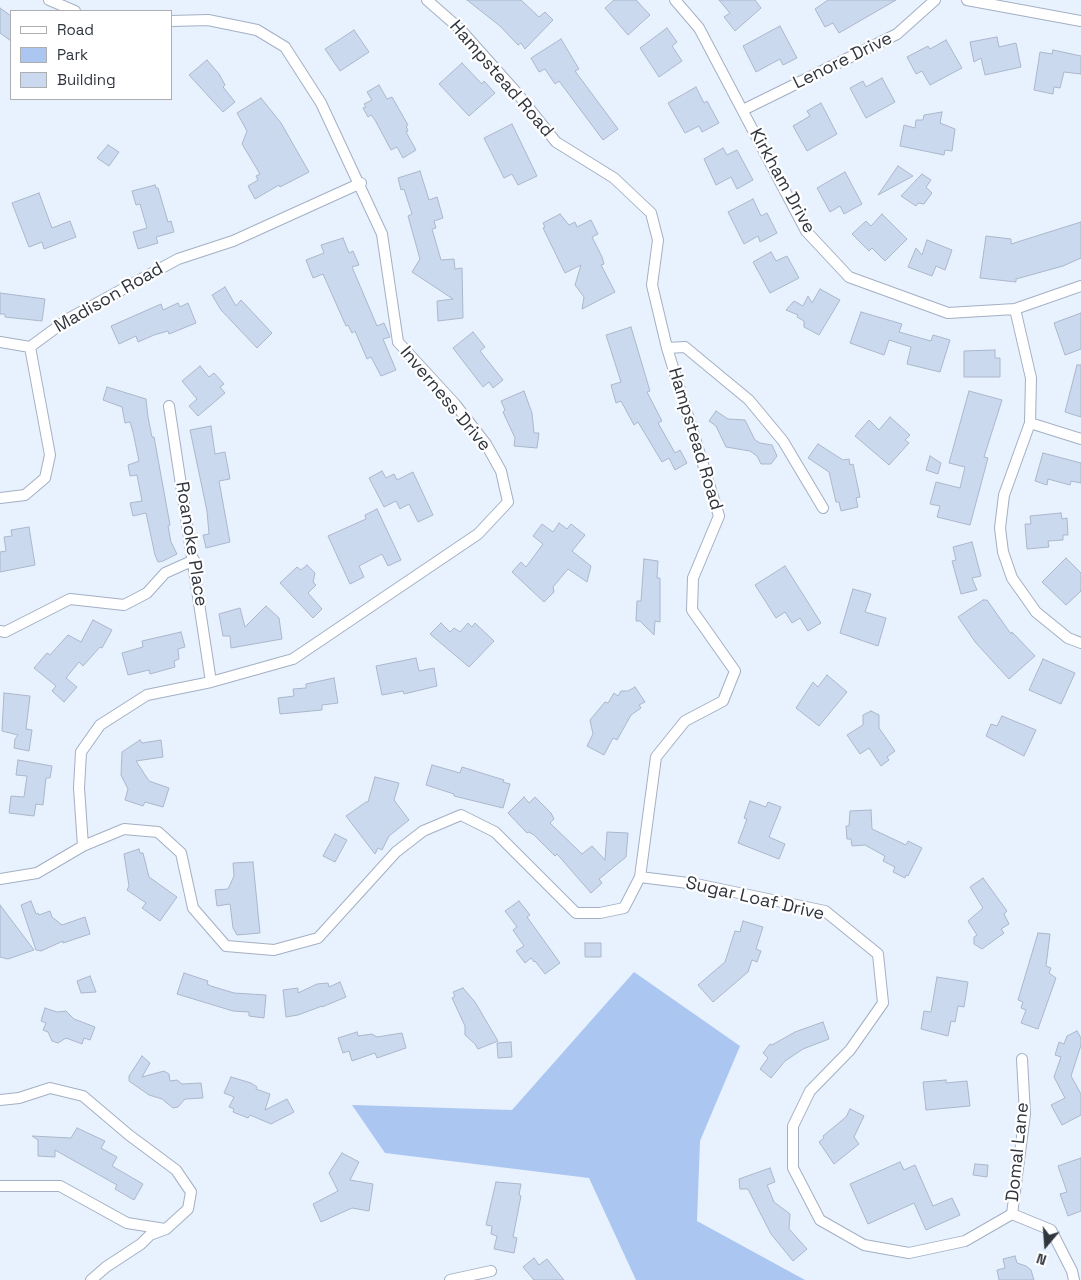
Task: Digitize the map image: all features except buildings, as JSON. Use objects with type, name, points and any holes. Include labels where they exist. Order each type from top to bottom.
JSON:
[{"type":"street","points":[[49,0],[73,10]]},
{"type":"street","name":"Hampstead Road","points":[[0,879],[37,873],[83,846],[124,829],[158,832],[181,853],[193,908],[226,946],[274,950],[318,938],[396,852],[424,831],[461,816],[495,832],[576,913],[600,913],[624,908],[640,877],[656,757],[685,721],[723,701],[735,671],[692,610],[693,578],[719,516],[667,348],[652,285],[658,240],[651,213],[614,178],[556,142],[517,93],[460,29],[427,0]]},
{"type":"street","name":"Kirkham Drive","points":[[675,0],[699,28],[806,231],[849,277],[948,313],[1015,309],[1081,286]]},
{"type":"street","name":"Lenore Drive","points":[[743,110],[898,34],[935,0]]},
{"type":"street","points":[[967,0],[1081,21]]},
{"type":"street","name":"Inverness Drive","points":[[83,846],[78,788],[81,752],[100,725],[147,695],[211,682],[293,659],[478,534],[508,502],[501,471],[486,444],[455,404],[398,342],[382,234],[361,183],[322,103],[285,47],[257,30],[208,20],[172,21]]},
{"type":"street","name":"Madison Road","points":[[30,347],[68,319],[178,259],[233,241],[361,183]]},
{"type":"street","points":[[1015,309],[1031,378],[1030,424],[1004,495],[1000,528],[1003,552],[1012,578],[1036,612],[1068,638],[1081,643]]},
{"type":"street","points":[[0,342],[30,347],[50,455],[45,478],[25,494],[0,498]]},
{"type":"street","points":[[667,348],[685,347],[749,400],[783,441],[823,508]]},
{"type":"street","name":"Roanoke Place","points":[[170,406],[211,682]]},
{"type":"street","points":[[1030,424],[1081,439]]},
{"type":"street","points":[[0,631],[5,632],[70,599],[124,605],[147,592],[165,573],[194,560]]},
{"type":"street","name":"Sugar Loaf Drive","points":[[640,877],[696,884],[825,912],[878,954],[883,1003],[850,1050],[810,1091],[793,1126],[793,1168],[820,1220],[864,1245],[909,1253],[965,1241],[1012,1214]]},
{"type":"street","name":"Domal Lane","points":[[1012,1214],[1025,1114],[1022,1059]]},
{"type":"street","points":[[0,1100],[19,1098],[50,1088],[83,1096],[129,1135],[176,1170],[191,1192],[188,1209],[166,1229],[150,1235],[141,1244],[90,1280]]},
{"type":"street","points":[[0,1186],[60,1186],[126,1223],[166,1229]]},
{"type":"street","points":[[1012,1214],[1051,1230],[1072,1272],[1074,1280]]},
{"type":"street","points":[[450,1280],[491,1271]]},
{"type":"green space","points":[[634,972],[740,1046],[700,1141],[697,1221],[805,1280],[636,1280],[589,1178],[385,1153],[352,1105],[512,1110]]}]
